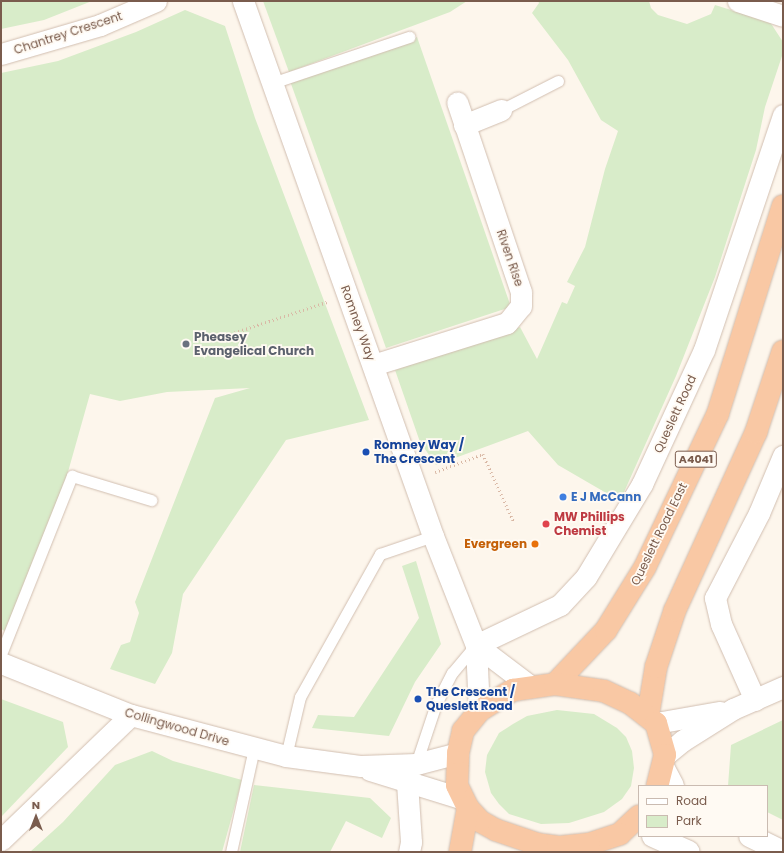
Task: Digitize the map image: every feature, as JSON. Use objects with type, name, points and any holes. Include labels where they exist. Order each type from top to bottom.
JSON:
[{"type":"highway","name":"Queslett Road East","points":[[555,684],[606,630],[639,579],[652,553],[718,413],[783,206]]},
{"type":"highway","points":[[661,769],[652,719],[656,667],[675,610],[756,432],[783,351]]},
{"type":"highway","points":[[638,818],[629,834],[583,848],[558,847],[517,838],[480,820],[465,803],[457,785],[458,754],[463,731],[479,711],[513,690],[530,686],[555,684],[618,695],[652,719]]},
{"type":"highway","points":[[460,852],[465,803]]},
{"type":"main road","points":[[661,769],[672,785]]},
{"type":"main road","points":[[655,837],[689,852]]},
{"type":"main road","points":[[752,837],[783,852]]},
{"type":"street","name":"Chantrey Crescent","points":[[1,54],[100,25],[156,1]]},
{"type":"street","name":"Romney Way","points":[[243,1],[433,536],[476,645],[479,711]]},
{"type":"street","points":[[738,1],[783,16]]},
{"type":"street","name":"Riven Rise","points":[[373,365],[507,322],[521,306],[521,292],[456,102]]},
{"type":"street","points":[[464,125],[501,110]]},
{"type":"street","name":"Queslett Road","points":[[476,645],[560,605],[586,577],[642,484],[704,350],[783,115]]},
{"type":"street","points":[[755,700],[727,638],[715,598],[759,513],[783,456]]},
{"type":"street","points":[[476,645],[530,686]]},
{"type":"street","name":"Collingwood Drive","points":[[1,663],[131,715],[286,756],[360,766],[416,764],[458,754]]},
{"type":"street","points":[[661,769],[682,741],[733,710],[783,687]]},
{"type":"street","points":[[652,719],[733,710]]},
{"type":"street","points":[[1,840],[131,715]]},
{"type":"street","name":"Collingwood Drive","points":[[360,766],[465,803]]},
{"type":"street","points":[[407,783],[411,842],[409,852]]},
{"type":"lane","points":[[272,83],[409,37]]},
{"type":"lane","points":[[501,110],[558,81]]},
{"type":"lane","points":[[1,654],[72,476],[151,500]]},
{"type":"lane","points":[[286,756],[300,696],[380,554],[433,536]]},
{"type":"lane","points":[[416,764],[436,704],[452,673],[476,645]]},
{"type":"lane","points":[[231,852],[254,748]]},
{"type":"path","points":[[227,336],[348,295]]},
{"type":"path","points":[[414,480],[483,454],[514,522]]},
{"type":"green space","points":[[1,1],[92,1],[44,20],[1,29]]},
{"type":"green space","points":[[263,1],[467,1],[450,12],[289,72]]},
{"type":"green space","points":[[538,1],[649,1],[651,8],[658,15],[687,24],[711,14],[715,5],[770,22],[783,42],[782,56],[765,107],[756,150],[715,277],[676,376],[620,501],[558,465],[528,431],[436,465],[420,442],[395,370],[520,327],[537,359],[562,302],[567,304],[575,286],[567,282],[585,247],[605,169],[618,131],[601,120],[568,60],[532,13],[539,3]]},
{"type":"green space","points":[[185,10],[225,26],[255,118],[369,420],[286,440],[183,594],[172,653],[155,684],[110,669],[121,645],[130,642],[139,613],[135,602],[215,398],[250,388],[167,392],[120,401],[90,394],[66,479],[5,631],[1,629],[1,73],[58,61],[136,32]]},
{"type":"green space","points":[[417,37],[511,307],[386,348],[290,81]]},
{"type":"green space","points":[[416,561],[441,644],[415,682],[389,736],[312,728],[318,715],[354,717],[419,618],[402,566]]},
{"type":"green space","points":[[1,699],[63,722],[68,747],[1,817]]},
{"type":"green space","points":[[557,710],[594,714],[617,728],[626,737],[632,751],[634,768],[631,786],[622,799],[604,812],[569,823],[541,824],[509,814],[499,804],[491,793],[485,772],[487,755],[499,733],[513,724],[527,716]]},
{"type":"green space","points":[[783,720],[783,820],[768,812],[768,785],[728,785],[731,745]]},
{"type":"green space","points":[[152,751],[173,761],[242,780],[222,852],[30,852],[63,822],[115,765]]},
{"type":"green space","points":[[254,785],[370,798],[391,818],[382,838],[346,821],[330,852],[240,852]]},
{"type":"place","name":"Pheasey Evangelical Church","points":[[186,344]]},
{"type":"place","name":"Romney Way / The Crescent","points":[[366,452]]},
{"type":"place","name":"E J McCann","points":[[563,497]]},
{"type":"place","name":"MW Phillips Chemist","points":[[546,524]]},
{"type":"place","name":"Evergreen","points":[[535,544]]},
{"type":"place","name":"The Crescent / Queslett Road","points":[[418,699]]}]
